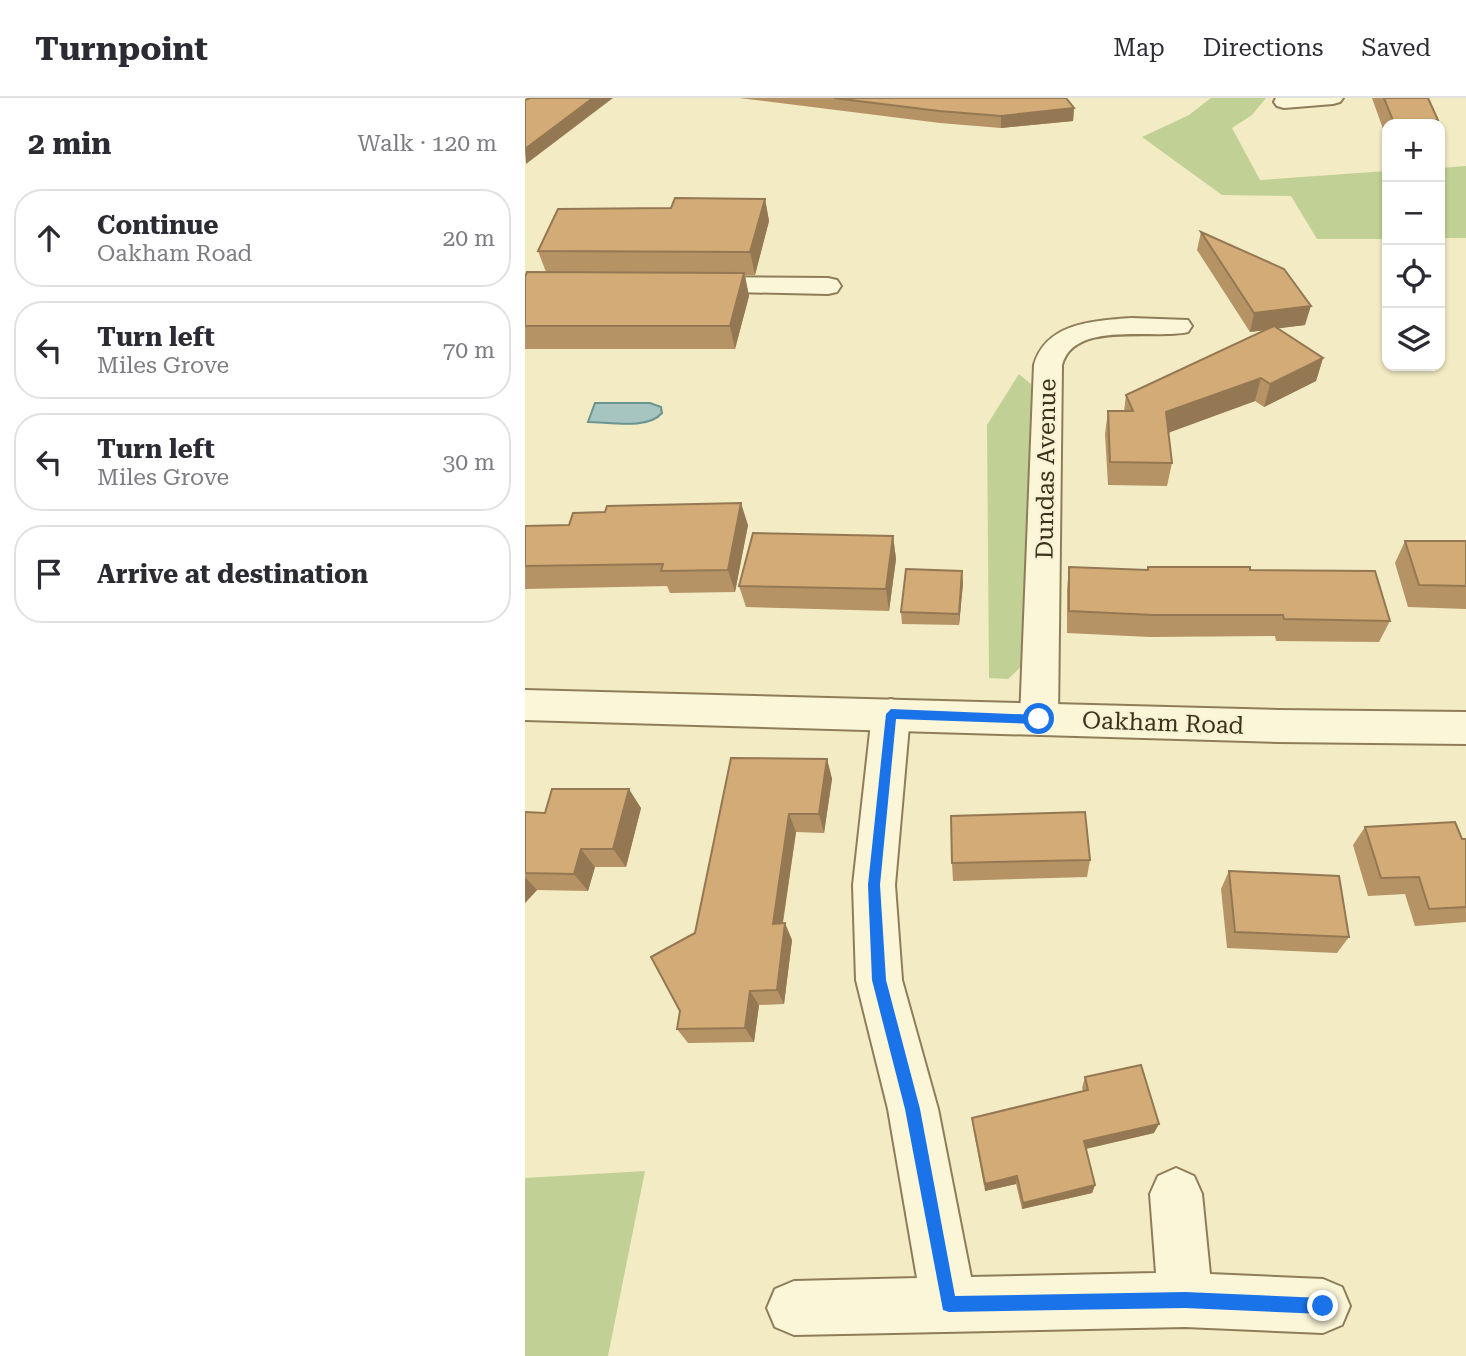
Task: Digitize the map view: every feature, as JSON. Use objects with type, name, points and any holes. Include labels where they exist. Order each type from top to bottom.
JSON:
[{"type":"street","points":[[1285,102],[1333,98]]},
{"type":"street","points":[[677,285],[828,286]]},
{"type":"street","name":"Dundas Avenue","points":[[1039,719],[1048,365],[1052,350],[1065,340],[1095,330],[1137,325],[1178,326]]},
{"type":"street","name":"Oakham Road","points":[[525,705],[1466,728]]},
{"type":"street","points":[[891,714],[874,885],[879,980],[913,1109],[949,1304]]},
{"type":"street","points":[[1176,1194],[1185,1300]]},
{"type":"street","points":[[794,1308],[1185,1300],[1323,1306]]},
{"type":"green space","points":[[1211,98],[1266,98],[1252,115],[1232,128],[1260,180],[1382,171],[1382,239],[1317,239],[1291,196],[1222,195],[1142,137],[1189,115]]},
{"type":"green space","points":[[1466,166],[1466,238],[1445,238],[1445,168]]},
{"type":"green space","points":[[1019,374],[1031,384],[1026,656],[1023,665],[1008,679],[989,678],[987,425]]},
{"type":"green space","points":[[645,1171],[608,1356],[525,1356],[525,1178]]},
{"type":"water","points":[[595,403],[650,403],[661,407],[662,413],[647,422],[588,422]]},
{"type":"building","points":[[593,98],[525,149],[525,100]]},
{"type":"building","points":[[834,98],[1066,98],[1074,108],[1001,116]]},
{"type":"building","points":[[1384,98],[1428,98],[1438,119],[1392,119]]},
{"type":"building","points":[[675,198],[765,199],[750,252],[538,251],[558,209],[671,208]]},
{"type":"building","points":[[1201,232],[1284,269],[1311,306],[1254,313]]},
{"type":"building","points":[[527,272],[744,273],[730,326],[525,326]]},
{"type":"building","points":[[1274,326],[1323,358],[1270,384],[1261,378],[1166,412],[1172,463],[1110,462],[1108,411],[1133,411],[1126,395]]},
{"type":"building","points":[[741,503],[728,570],[661,571],[663,564],[525,566],[525,526],[569,525],[573,513],[605,512],[607,506]]},
{"type":"building","points":[[753,533],[893,536],[886,589],[739,586]]},
{"type":"building","points":[[1405,541],[1466,541],[1466,586],[1419,585]]},
{"type":"building","points":[[1069,567],[1148,570],[1148,567],[1250,567],[1250,570],[1375,571],[1390,621],[1284,619],[1283,615],[1154,615],[1069,611]]},
{"type":"building","points":[[906,569],[962,571],[959,614],[901,612]]},
{"type":"building","points":[[731,758],[827,759],[819,814],[789,814],[773,924],[785,923],[777,990],[750,991],[745,1028],[677,1029],[680,1011],[651,957],[695,933]]},
{"type":"building","points":[[552,789],[629,789],[613,849],[581,849],[574,874],[525,873],[525,812],[545,813]]},
{"type":"building","points":[[1085,812],[1090,860],[952,863],[951,816]]},
{"type":"building","points":[[1455,822],[1462,839],[1466,839],[1466,907],[1429,909],[1419,877],[1381,878],[1365,827]]},
{"type":"building","points":[[1229,871],[1339,876],[1349,937],[1235,932]]},
{"type":"building","points":[[1141,1065],[1159,1124],[1084,1141],[1095,1185],[1023,1203],[1017,1176],[985,1184],[972,1118],[1088,1090],[1085,1077]]},
{"type":"route","points":[[1039,719],[891,714],[874,885],[879,980],[913,1109],[949,1304],[1185,1300],[1323,1306]]}]
